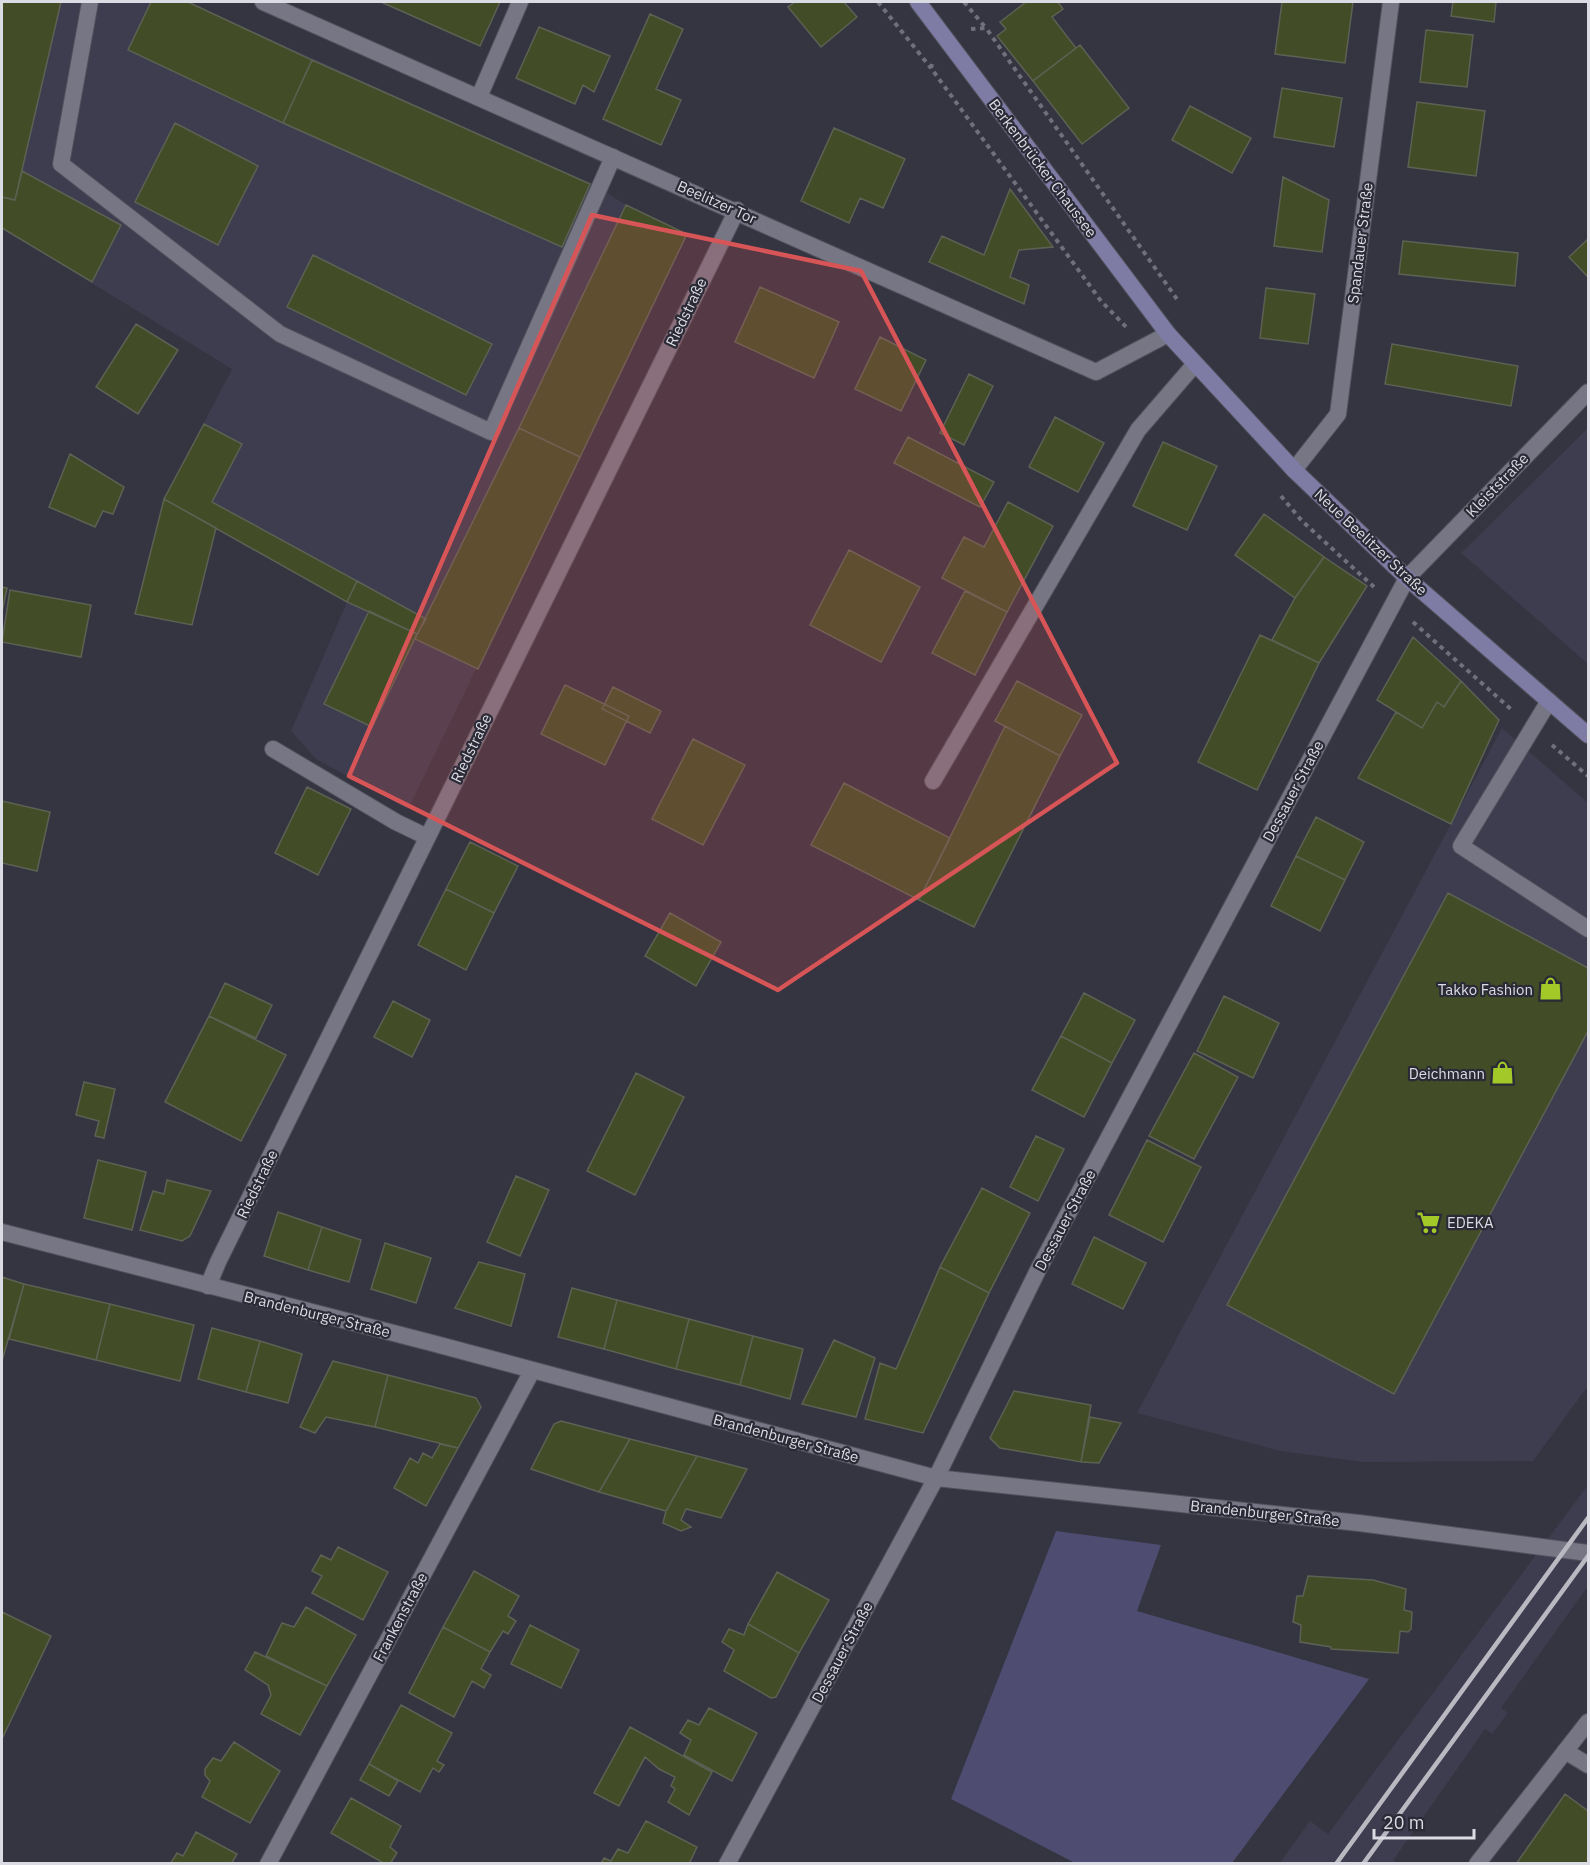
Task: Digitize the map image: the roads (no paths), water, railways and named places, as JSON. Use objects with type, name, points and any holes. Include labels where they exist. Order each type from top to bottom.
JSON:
[{"type":"main road","name":"Berkenbrücker Chaussee","points":[[918,2],[1167,334]]},
{"type":"main road","name":"Neue Beelitzer Straße","points":[[1167,334],[1294,471],[1407,578],[1588,735]]},
{"type":"street","points":[[90,2],[61,164],[95,193],[280,334],[491,432],[613,157]]},
{"type":"street","name":"Beelitzer Tor","points":[[263,2],[737,210],[1096,372],[1167,334]]},
{"type":"street","points":[[478,97],[520,2]]},
{"type":"street","name":"Spandauer Straße","points":[[1294,471],[1338,414],[1392,2]]},
{"type":"street","name":"Riedstraße","points":[[208,1286],[737,210]]},
{"type":"street","points":[[933,781],[1138,430],[1195,364]]},
{"type":"street","name":"Kleiststraße","points":[[1407,578],[1588,392]]},
{"type":"street","name":"Dessauer Straße","points":[[727,1863],[936,1478],[1038,1270],[1407,578]]},
{"type":"street","points":[[1549,701],[1531,727],[1461,846],[1588,929]]},
{"type":"street","points":[[273,749],[427,837]]},
{"type":"street","name":"Brandenburger Straße","points":[[2,1232],[936,1478],[1359,1523],[1588,1553]]},
{"type":"street","name":"Frankenstraße","points":[[268,1863],[532,1371]]},
{"type":"street","points":[[1477,1863],[1588,1722]]},
{"type":"street","points":[[1565,1751],[1588,1765]]},
{"type":"railway","points":[[1336,1864],[1588,1518]]},
{"type":"railway","points":[[1363,1864],[1588,1556]]},
{"type":"place","name":"Takko Fashion","points":[[1551,989]]},
{"type":"place","name":"Deichmann","points":[[1503,1073]]},
{"type":"place","name":"EDEKA","points":[[1429,1222]]}]
